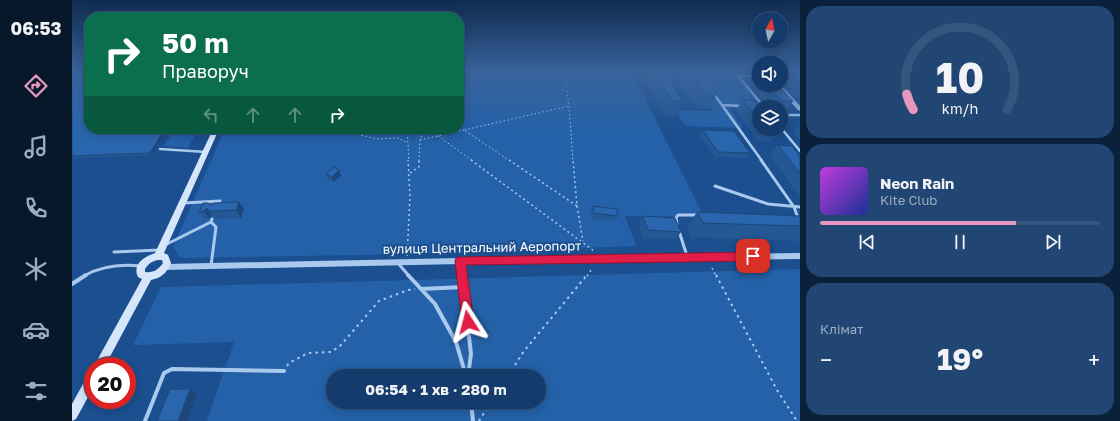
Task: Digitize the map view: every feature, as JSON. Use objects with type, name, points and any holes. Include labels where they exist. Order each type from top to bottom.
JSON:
[{"type":"main road","points":[[160,251],[166,260],[165,267],[156,274],[148,276],[141,274],[140,271],[142,266],[160,251],[214,134]]},
{"type":"main road","points":[[104,357],[148,276]]},
{"type":"main road","points":[[72,415],[84,393]]},
{"type":"street","points":[[784,92],[800,109]]},
{"type":"street","name":"вулиця Центральний Аеропорт","points":[[165,267],[601,258],[800,256]]},
{"type":"lane","points":[[712,91],[794,207],[799,217],[794,219]]},
{"type":"lane","points":[[750,91],[757,100]]},
{"type":"lane","points":[[722,105],[749,106]]},
{"type":"lane","points":[[788,115],[800,115]]},
{"type":"lane","points":[[788,136],[800,151]]},
{"type":"lane","points":[[160,148],[206,152]]},
{"type":"lane","points":[[715,186],[768,204],[800,208]]},
{"type":"lane","points":[[182,203],[220,201],[216,210]]},
{"type":"lane","points":[[687,257],[676,218],[678,215],[682,214],[705,215]]},
{"type":"lane","points":[[114,252],[160,251],[212,221],[216,227],[211,266]]},
{"type":"lane","points":[[460,261],[471,354],[468,369]]},
{"type":"lane","points":[[397,262],[435,304],[456,342],[465,369]]},
{"type":"lane","points":[[72,284],[85,274],[102,268],[119,265],[142,266]]},
{"type":"lane","points":[[421,288],[463,287]]},
{"type":"lane","points":[[145,421],[164,373],[172,369],[284,371]]},
{"type":"lane","points":[[472,409],[473,421]]},
{"type":"path","points":[[567,91],[577,206],[583,242]]},
{"type":"path","points":[[464,130],[569,106]]},
{"type":"path","points":[[464,130],[577,206]]},
{"type":"path","points":[[357,134],[376,139],[398,138],[406,142]]},
{"type":"path","points":[[407,134],[411,210],[407,262]]},
{"type":"path","points":[[410,173],[419,167],[420,140],[423,134]]},
{"type":"path","points":[[420,140],[447,134]]},
{"type":"path","points":[[438,136],[583,242],[601,258]]},
{"type":"path","points":[[712,268],[777,390],[797,421]]},
{"type":"path","points":[[512,369],[524,351],[592,269]]},
{"type":"path","points":[[284,371],[288,364],[308,353],[332,352],[340,346],[379,301],[408,290],[421,288]]},
{"type":"path","points":[[479,421],[487,409]]},
{"type":"shaded area","points":[[464,91],[641,91],[704,217],[625,216],[636,246],[418,254],[184,258],[180,257],[173,247],[223,134],[464,134]]},
{"type":"shaded area","points":[[700,91],[747,91],[755,100],[752,100],[752,109],[729,108],[743,128],[685,126],[676,110],[713,111]]},
{"type":"shaded area","points":[[171,134],[195,134],[188,148],[164,146]]},
{"type":"shaded area","points":[[800,269],[800,421],[207,421],[234,342],[133,345],[161,287]]},
{"type":"building","points":[[72,91],[84,91],[84,134],[162,134],[150,153],[72,156]]},
{"type":"building","points":[[666,91],[676,91],[682,101],[672,101]]},
{"type":"building","points":[[703,91],[715,91],[717,94],[705,94]]},
{"type":"building","points":[[773,92],[785,92],[793,101],[780,100]]},
{"type":"building","points":[[743,100],[752,101],[752,112]]},
{"type":"building","points":[[703,130],[734,131],[750,153],[718,152]]},
{"type":"building","points":[[778,145],[792,146],[800,156],[800,174]]},
{"type":"building","points":[[334,167],[339,170],[332,177],[326,174]]},
{"type":"building","points":[[239,202],[236,210],[210,211],[207,208],[204,211],[199,212],[203,203],[208,203],[211,205],[214,203]]},
{"type":"building","points":[[593,206],[617,209],[618,216],[594,213]]},
{"type":"building","points":[[697,212],[800,216],[800,226],[703,223]]},
{"type":"building","points":[[643,216],[675,218],[681,232],[648,230]]},
{"type":"building","points":[[170,389],[190,389],[178,421],[157,421]]},
{"type":"route","points":[[468,322],[460,261],[753,256]]}]
